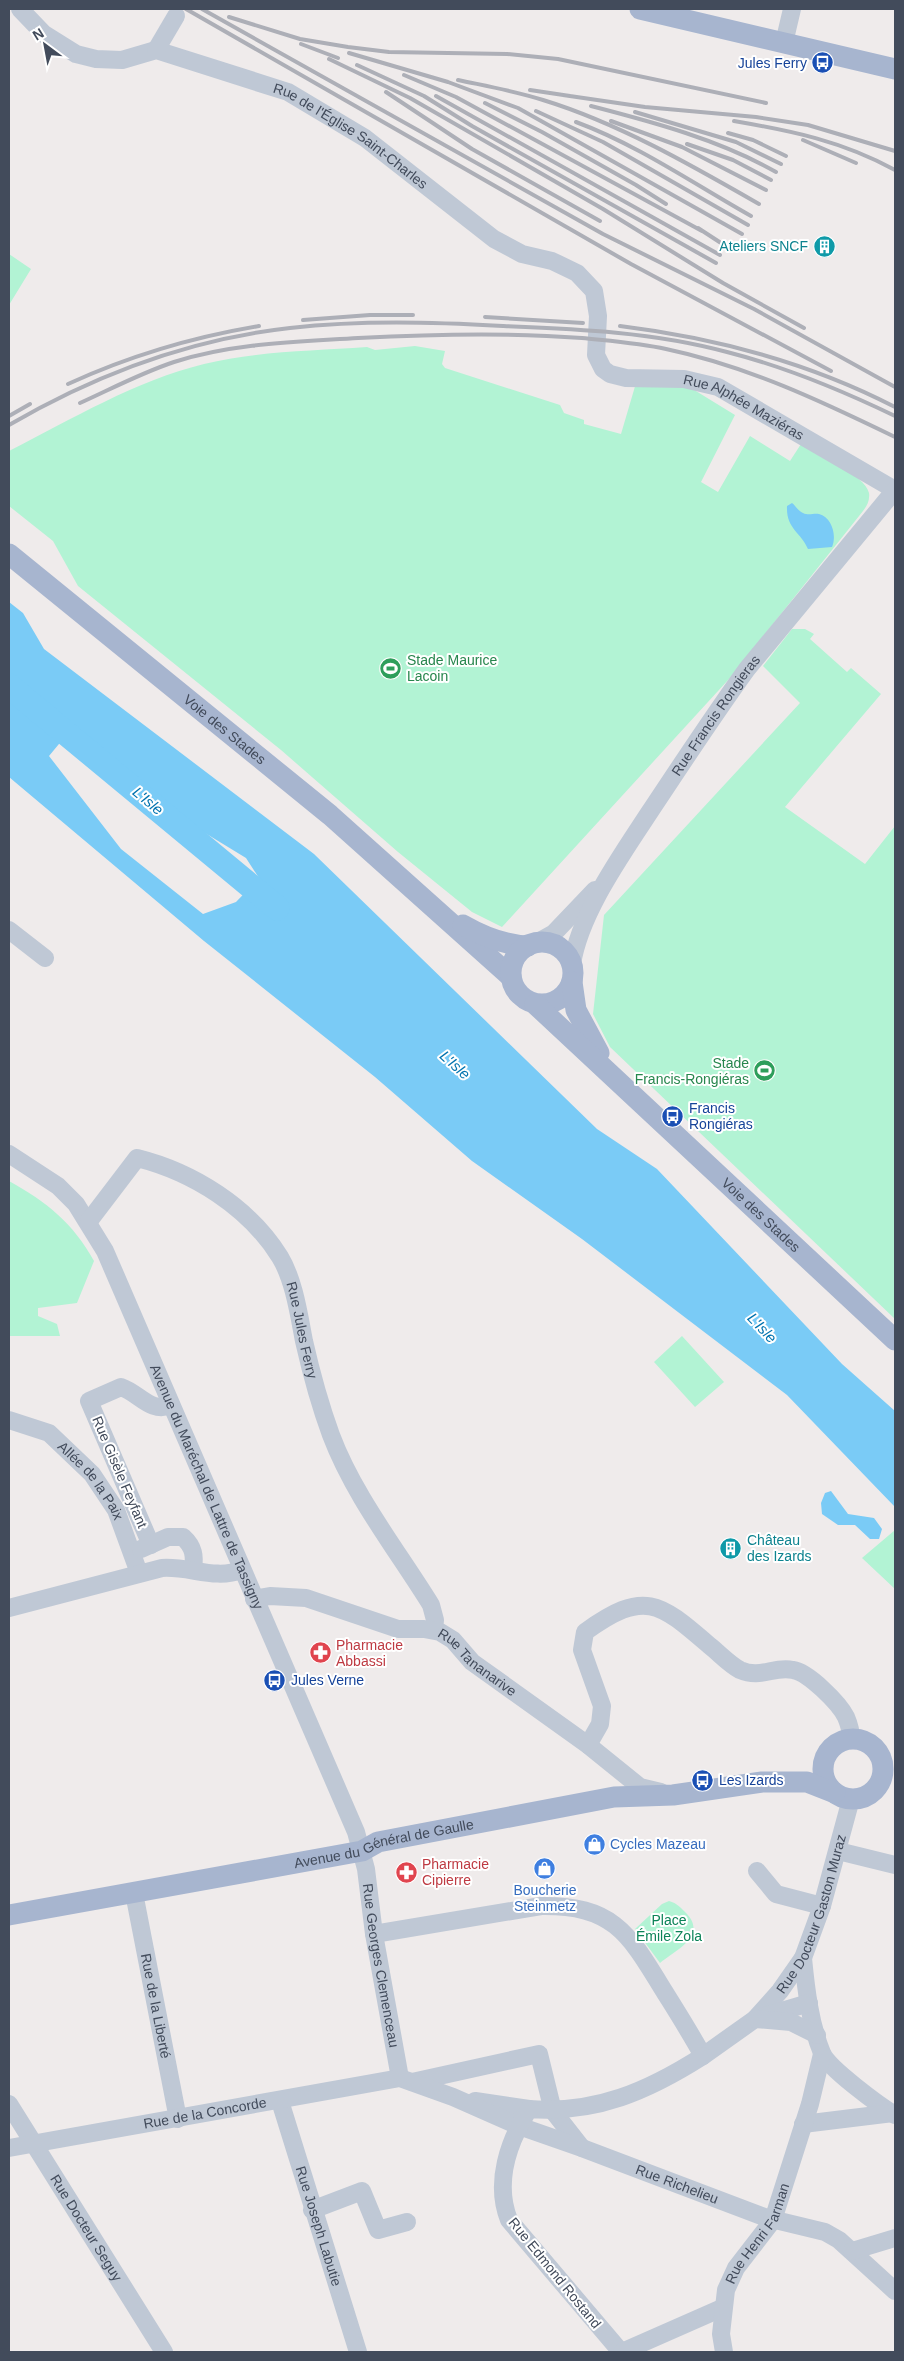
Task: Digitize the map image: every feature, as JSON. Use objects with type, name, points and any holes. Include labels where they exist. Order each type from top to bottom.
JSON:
[{"type":"main road","points":[[640,9],[895,69]]},
{"type":"main road","name":"Voie des Stades","points":[[9,554],[330,815],[435,910],[502,966],[511,977]]},
{"type":"main road","name":"Voie des Stades","points":[[435,910],[480,934],[510,945],[532,944]]},
{"type":"main road","points":[[532,944],[554,945],[562,949],[572,973],[562,998],[554,1002],[534,1004],[522,997],[513,984],[511,977],[515,959],[532,944]]},
{"type":"main road","name":"Voie des Stades","points":[[572,973],[576,1010],[584,1028],[600,1055],[627,1089]]},
{"type":"main road","name":"Voie des Stades","points":[[534,1004],[895,1340]]},
{"type":"main road","points":[[762,1782],[816,1763],[826,1756],[836,1744],[851,1740],[866,1742],[895,1767]]},
{"type":"main road","points":[[852,1795],[877,1786],[883,1770],[878,1753]]},
{"type":"main road","points":[[826,1756],[823,1766],[824,1776],[852,1795]]},
{"type":"main road","points":[[673,1795],[762,1782],[806,1782],[852,1795],[895,1787]]},
{"type":"main road","name":"Avenue du Général de Gaulle","points":[[9,1915],[362,1851],[380,1853],[621,1807],[673,1795]]},
{"type":"street","points":[[20,9],[33,24],[60,45],[76,54],[96,59],[122,60],[156,50],[176,16]]},
{"type":"street","points":[[784,42],[792,9]]},
{"type":"street","name":"Rue de l'Église Saint-Charles","points":[[156,50],[288,92],[364,138],[494,239],[522,254],[552,262],[577,273],[594,292],[598,316],[596,348]]},
{"type":"street","name":"Rue Alphée Maziéras","points":[[596,348],[597,360],[610,374],[626,378],[684,379],[718,387],[895,490]]},
{"type":"street","name":"Rue Francis Rongieras","points":[[572,973],[578,942],[608,875],[747,669],[895,490]]},
{"type":"street","points":[[532,944],[554,933],[608,875]]},
{"type":"street","points":[[9,930],[45,958]]},
{"type":"street","name":"Avenue du Maréchal de Lattre de Tassigny","points":[[9,1154],[58,1186],[76,1204],[89,1221],[105,1251],[352,1822],[362,1851]]},
{"type":"street","name":"Rue Jules Ferry","points":[[89,1221],[137,1158],[154,1162],[206,1185],[247,1217],[280,1258],[295,1297],[310,1366],[332,1436],[356,1486],[431,1605],[435,1620],[434,1630]]},
{"type":"street","name":"Rue Gisèle Feyfant","points":[[151,1545],[89,1401],[121,1387],[152,1407],[164,1408],[170,1405]]},
{"type":"street","name":"Allée de la Paix","points":[[9,1420],[48,1432],[92,1474],[116,1510],[140,1573]]},
{"type":"street","points":[[132,1553],[168,1537],[182,1537],[192,1547],[194,1554],[193,1570]]},
{"type":"street","points":[[9,1608],[140,1573],[169,1568],[217,1575],[242,1570]]},
{"type":"street","name":"Rue Tananarive","points":[[254,1599],[270,1596],[306,1598],[398,1628],[434,1630],[446,1635],[472,1662],[588,1745],[640,1786],[673,1795]]},
{"type":"street","points":[[588,1745],[603,1715],[602,1706],[582,1650],[585,1632],[615,1613],[627,1608],[645,1605],[659,1607],[678,1618],[738,1669],[756,1674],[782,1669],[803,1673],[834,1702],[845,1716],[851,1740]]},
{"type":"street","name":"Rue Docteur Gaston Muraz","points":[[703,2056],[755,2019],[780,1991],[803,1958],[822,1906],[852,1795]]},
{"type":"street","name":"Rue Georges Clemenceau","points":[[362,1851],[374,1934],[405,2080]]},
{"type":"street","points":[[838,1851],[895,1865]]},
{"type":"street","points":[[757,1871],[776,1894],[822,1906]]},
{"type":"street","name":"Rue de la Liberté","points":[[134,1893],[178,2119]]},
{"type":"street","points":[[374,1934],[541,1906],[569,1905],[593,1912],[617,1925],[638,1947],[703,2056],[665,2080],[623,2098],[584,2108],[553,2111],[452,2097],[405,2080]]},
{"type":"street","points":[[803,1958],[809,2003],[822,2054],[864,2094],[894,2114]]},
{"type":"street","name":"Rue Docteur Gaston Muraz","points":[[755,2019],[809,2003]]},
{"type":"street","points":[[755,2019],[790,2022],[817,2036]]},
{"type":"street","name":"Rue de la Concorde","points":[[9,2148],[405,2080],[539,2054],[553,2111]]},
{"type":"street","name":"Rue Henri Farman","points":[[722,2308],[726,2290],[736,2268],[773,2220],[803,2124],[822,2054]]},
{"type":"street","name":"Rue Richelieu","points":[[452,2097],[519,2126],[773,2220],[825,2232],[852,2251],[895,2291]]},
{"type":"street","name":"Rue Joseph Labutie","points":[[280,2101],[312,2210],[358,2352]]},
{"type":"street","name":"Rue Docteur Seguy","points":[[9,2104],[164,2352]]},
{"type":"street","name":"Rue Edmond Rostand","points":[[529,2109],[519,2126],[506,2162],[502,2186],[504,2206],[509,2220],[622,2352]]},
{"type":"street","points":[[553,2111],[582,2148]]},
{"type":"street","points":[[803,2124],[894,2114]]},
{"type":"street","points":[[312,2210],[362,2191],[378,2230],[407,2222]]},
{"type":"street","points":[[852,2251],[895,2238]]},
{"type":"street","points":[[622,2352],[722,2308],[721,2334],[724,2352]]},
{"type":"green space","points":[[9,254],[31,269],[9,305]]},
{"type":"green space","name":"Stade Maurice Lacoin","points":[[415,346],[445,351],[442,364],[445,368],[560,405],[564,413],[584,420],[584,424],[621,434],[636,383],[691,388],[735,415],[701,482],[718,492],[750,436],[790,461],[801,444],[850,472],[866,486],[869,493],[869,500],[864,509],[729,679],[502,927],[472,912],[398,852],[281,750],[78,586],[53,541],[9,506],[9,451],[104,402],[153,380],[204,364],[244,356],[367,347],[375,350]]},
{"type":"green space","name":"Stade Francis-Rongiéras","points":[[792,629],[805,629],[814,634],[810,639],[847,672],[851,668],[881,694],[785,807],[865,864],[895,826],[895,1319],[610,1047],[593,1014],[604,915],[800,703],[763,666]]},
{"type":"green space","points":[[9,1181],[35,1197],[58,1215],[77,1235],[94,1261],[77,1303],[38,1308],[38,1316],[57,1324],[60,1336],[9,1336]]},
{"type":"green space","points":[[682,1336],[724,1382],[695,1407],[654,1362]]},
{"type":"green space","points":[[895,1530],[895,1589],[862,1558]]},
{"type":"green space","name":"Place Émile Zola","points":[[669,1901],[677,1904],[687,1914],[692,1922],[693,1929],[687,1942],[660,1963],[635,1929],[662,1904]]},
{"type":"water","points":[[792,503],[803,513],[819,514],[827,519],[834,533],[832,547],[808,549],[789,520],[787,506]]},
{"type":"water","points":[[9,602],[23,613],[44,649],[314,854],[597,1129],[657,1169],[842,1364],[895,1411],[895,1507],[787,1395],[582,1239],[472,1161],[375,1077],[204,941],[9,777]],"holes":[[[73,727],[187,822],[246,858],[259,878],[236,902],[203,914],[121,849],[49,756]]]},
{"type":"water","points":[[831,1491],[848,1514],[874,1518],[882,1529],[879,1539],[870,1539],[855,1525],[838,1525],[822,1514],[821,1503],[825,1493]]},
{"type":"waterway","name":"L'Isle","points":[[9,686],[277,908]]},
{"type":"railway","points":[[186,9],[631,264],[831,371]]},
{"type":"railway","points":[[202,9],[603,234],[754,309],[895,387]]},
{"type":"railway","points":[[229,17],[300,39],[348,47],[389,52],[507,54],[558,59],[766,103]]},
{"type":"railway","points":[[301,44],[338,58]]},
{"type":"railway","points":[[349,53],[448,82],[518,108],[742,234]]},
{"type":"railway","points":[[329,59],[410,98],[603,209],[723,283],[804,328]]},
{"type":"railway","points":[[357,65],[424,96],[472,126],[716,263]]},
{"type":"railway","points":[[404,75],[456,97],[702,231]]},
{"type":"railway","points":[[458,80],[532,97],[599,120],[681,160],[759,204]]},
{"type":"railway","points":[[530,90],[570,96]]},
{"type":"railway","points":[[386,92],[472,149],[600,221]]},
{"type":"railway","points":[[563,95],[645,107],[756,117],[808,125],[895,151]]},
{"type":"railway","points":[[436,96],[720,255]]},
{"type":"railway","points":[[485,103],[542,132],[666,204]]},
{"type":"railway","points":[[591,106],[662,125],[709,141],[776,172]]},
{"type":"railway","points":[[536,111],[603,142],[748,225]]},
{"type":"railway","points":[[635,112],[736,142],[781,164]]},
{"type":"railway","points":[[611,121],[682,147],[766,190]]},
{"type":"railway","points":[[734,121],[836,144],[895,170]]},
{"type":"railway","points":[[576,122],[644,153],[751,216]]},
{"type":"railway","points":[[728,133],[753,140],[786,156]]},
{"type":"railway","points":[[803,140],[856,163]]},
{"type":"railway","points":[[687,144],[733,160],[771,180]]},
{"type":"railway","points":[[698,228],[721,243]]},
{"type":"railway","points":[[303,320],[370,315],[413,315]]},
{"type":"railway","points":[[485,317],[583,323]]},
{"type":"railway","points":[[9,425],[75,390],[110,375],[180,350],[253,333],[290,328],[317,325],[397,323],[588,330],[644,336],[699,345],[792,372],[834,388],[895,416]]},
{"type":"railway","points":[[68,384],[138,356],[210,336],[259,326]]},
{"type":"railway","points":[[620,326],[692,337],[761,354],[829,377],[895,407]]},
{"type":"railway","points":[[80,403],[162,366],[197,356],[242,347],[288,342],[386,337],[470,334],[526,335],[582,338],[635,344],[696,356],[783,386],[895,437]]},
{"type":"railway","points":[[9,416],[30,404]]},
{"type":"place","name":"Jules Ferry","points":[[823,63]]},
{"type":"place","name":"Ateliers SNCF","points":[[824,246]]},
{"type":"place","name":"Stade Maurice Lacoin","points":[[391,668]]},
{"type":"place","name":"Stade Francis-Rongiéras","points":[[765,1071]]},
{"type":"place","name":"Francis Rongiéras","points":[[673,1116]]},
{"type":"place","name":"Château des Izards","points":[[731,1548]]},
{"type":"place","name":"Pharmacie Abbassi","points":[[320,1653]]},
{"type":"place","name":"Jules Verne","points":[[275,1680]]},
{"type":"place","name":"Les Izards","points":[[703,1780]]},
{"type":"place","name":"Cycles Mazeau","points":[[594,1844]]},
{"type":"place","name":"Boucherie Steinmetz","points":[[545,1868]]},
{"type":"place","name":"Pharmacie Cipierre","points":[[406,1872]]}]
